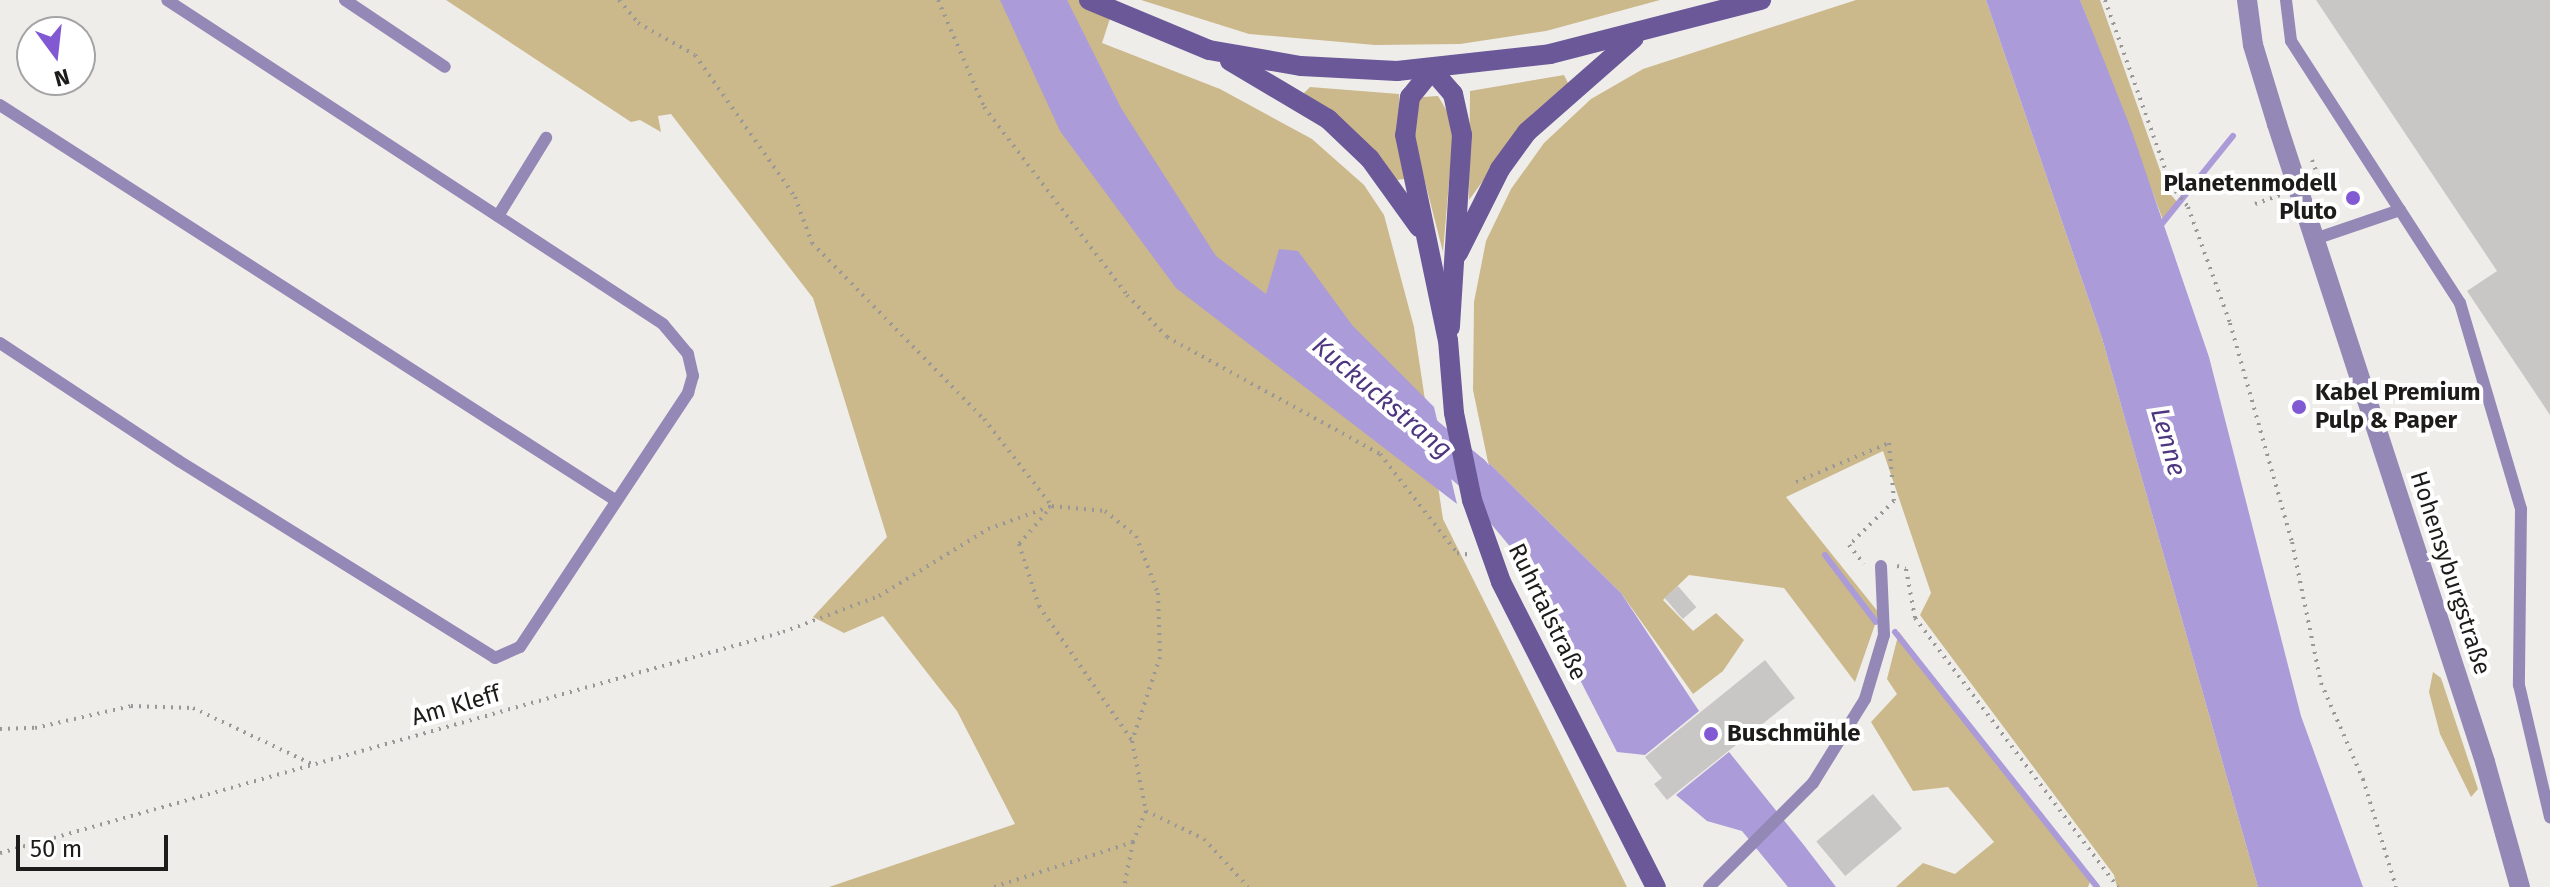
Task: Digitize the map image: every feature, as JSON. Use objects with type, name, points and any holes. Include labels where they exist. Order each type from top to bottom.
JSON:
[{"type":"main road","points":[[1089,0],[1209,50],[1328,119],[1370,159],[1425,235]]},
{"type":"main road","points":[[1209,50],[1301,66],[1432,70],[1521,60],[1637,35],[1761,0]]},
{"type":"main road","points":[[1458,253],[1500,169],[1527,132],[1637,35]]},
{"type":"main road","name":"Ruhrtalstraße","points":[[1448,340],[1458,253],[1461,119],[1453,94],[1432,70],[1410,97],[1404,122],[1448,340],[1460,450],[1489,553],[1656,887]]},
{"type":"street","name":"Hohensyburgstraße","points":[[2247,0],[2253,45],[2485,762],[2520,887]]},
{"type":"lane","points":[[0,343],[205,478],[495,658],[520,647],[688,393],[693,376],[688,354],[663,324],[167,0]]},
{"type":"lane","points":[[345,0],[445,67]]},
{"type":"lane","points":[[2286,0],[2291,41],[2460,303],[2521,509],[2519,685],[2550,817]]},
{"type":"lane","points":[[0,105],[615,500]]},
{"type":"lane","points":[[498,216],[546,138]]},
{"type":"lane","points":[[2315,239],[2400,210]]},
{"type":"lane","points":[[1709,887],[1784,816],[1834,753],[1865,699],[1882,645],[1881,566]]},
{"type":"path","points":[[619,0],[638,23],[695,55],[795,197],[812,243],[984,419],[1052,506],[1105,511],[1136,536],[1158,593],[1160,657],[1132,741]]},
{"type":"path","points":[[938,0],[984,107],[1127,295],[1167,337],[1380,454],[1457,553],[1489,553]]},
{"type":"path","points":[[2105,0],[2171,185],[2188,207],[2267,444],[2321,683],[2363,779],[2396,887]]},
{"type":"path","points":[[2255,204],[2273,198]]},
{"type":"path","points":[[1796,482],[1889,443],[1894,501],[1849,545],[1865,564],[1906,569],[1915,618],[2118,887]]},
{"type":"path","points":[[1052,506],[1019,544],[1039,606],[1132,741],[1146,811],[1133,842],[1124,887]]},
{"type":"path","name":"Am Kleff","points":[[0,853],[783,632],[917,578],[988,529],[1052,506]]},
{"type":"path","points":[[0,729],[35,728],[131,706],[193,708],[314,765]]},
{"type":"path","points":[[1146,811],[1204,839],[1248,887]]},
{"type":"path","points":[[994,887],[1133,842]]},
{"type":"shaded area","points":[[446,0],[1116,0],[1102,43],[1220,89],[1312,139],[1364,185],[1384,215],[1414,327],[1443,519],[1627,887],[829,887],[1015,824],[957,711],[883,616],[844,633],[813,617],[887,537],[813,298],[671,114],[658,116],[661,132],[640,120],[631,122]]},
{"type":"shaded area","points":[[1141,0],[1660,0],[1546,31],[1460,44],[1375,45],[1249,34]]},
{"type":"shaded area","points":[[1856,0],[1986,0],[2102,338],[2258,887],[2117,887],[2114,875],[1920,615],[1931,593],[1883,451],[1786,497],[1879,613],[1855,682],[1784,588],[1689,575],[1663,600],[1693,631],[1716,613],[1744,640],[1723,671],[1693,694],[1621,593],[1488,462],[1473,390],[1474,302],[1486,241],[1511,189],[1544,143],[1591,99],[1643,69]]},
{"type":"shaded area","points":[[2080,0],[2100,0],[2167,190],[2177,202],[2163,220]]},
{"type":"shaded area","points":[[1564,75],[1568,83],[1532,114],[1469,200],[1470,91]]},
{"type":"shaded area","points":[[1310,87],[1399,94],[1404,179],[1397,180],[1304,93]]},
{"type":"shaded area","points":[[1438,96],[1454,123],[1443,252],[1414,139],[1416,105],[1423,97]]},
{"type":"shaded area","points":[[1899,632],[2090,882],[2088,887],[1896,887],[1923,863],[1955,874],[1994,842],[1948,787],[1913,791],[1871,722],[1897,694],[1887,679]]},
{"type":"shaded area","points":[[2433,672],[2441,678],[2478,789],[2471,797],[2440,734],[2429,692]]},
{"type":"water","points":[[1000,0],[1067,0],[1121,108],[1216,256],[1266,294],[1279,249],[1298,251],[1352,325],[1434,407],[1457,504],[1176,288],[1060,131]]},
{"type":"water","name":"Lenne","points":[[1986,0],[2080,0],[2131,129],[2209,357],[2301,716],[2363,887],[2258,887],[2102,338]]},
{"type":"water","points":[[1488,462],[1621,593],[1699,711],[1645,755],[1617,752],[1514,551]]},
{"type":"water","points":[[1729,752],[1836,887],[1788,887],[1742,831],[1707,821],[1676,795]]},
{"type":"building","points":[[2316,0],[2550,0],[2550,415],[2467,291],[2497,271]]},
{"type":"building","points":[[1678,586],[1696,607],[1683,619],[1664,598]]},
{"type":"building","name":"Buschmühle","points":[[1765,660],[1795,698],[1667,800],[1654,784],[1662,778],[1645,757]]},
{"type":"building","points":[[1873,794],[1902,828],[1845,876],[1816,842]]},
{"type":"waterway","points":[[2160,226],[2233,136]]},
{"type":"waterway","name":"Kuckuckstrang","points":[[1406,418],[1472,473],[1528,540]]},
{"type":"waterway","points":[[1825,555],[1876,622]]},
{"type":"waterway","points":[[1895,632],[2097,887]]},
{"type":"place","name":"Planetenmodell Pluto","points":[[2353,198]]},
{"type":"place","name":"Kabel Premium Pulp & Paper","points":[[2299,407]]},
{"type":"place","name":"Buschmühle","points":[[1711,734]]}]
